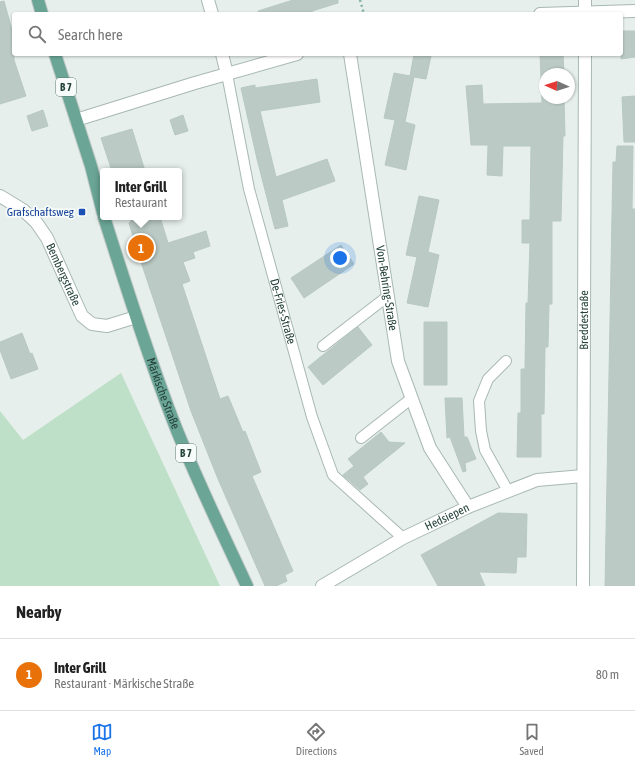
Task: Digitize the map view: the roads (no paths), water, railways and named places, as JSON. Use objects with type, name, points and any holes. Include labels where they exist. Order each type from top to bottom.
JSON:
[{"type":"main road","points":[[38,0],[41,12]]},
{"type":"main road","name":"B 7","points":[[56,56],[91,166],[100,201]]},
{"type":"main road","name":"Märkische Straße","points":[[105,220],[136,317],[174,422],[196,478],[247,586]]},
{"type":"street","points":[[208,0],[211,12]]},
{"type":"street","points":[[585,0],[585,12]]},
{"type":"street","points":[[610,12],[635,11]]},
{"type":"street","name":"De-Fries-Straße","points":[[222,56],[227,74]]},
{"type":"street","points":[[76,120],[290,56]]},
{"type":"street","name":"Von-Behring-Straße","points":[[350,56],[398,361],[430,448],[468,508]]},
{"type":"street","name":"Breddestraße","points":[[583,586],[585,56]]},
{"type":"street","name":"Bembergstraße","points":[[0,196],[22,210],[36,222],[47,238],[82,316],[92,324],[107,326],[136,317]]},
{"type":"street","name":"Hedsiepen","points":[[322,586],[403,538],[468,508],[537,480],[583,476]]},
{"type":"lane","name":"De-Fries-Straße","points":[[227,74],[249,189],[312,417],[333,474],[403,538]]},
{"type":"lane","points":[[323,346],[388,296]]},
{"type":"lane","points":[[506,361],[488,379],[478,400],[481,431],[485,450],[508,492]]},
{"type":"lane","points":[[361,438],[412,398]]},
{"type":"place","name":"Grafschaftsweg","points":[[82,212]]},
{"type":"place","name":"Inter Grill","points":[[141,248]]}]
